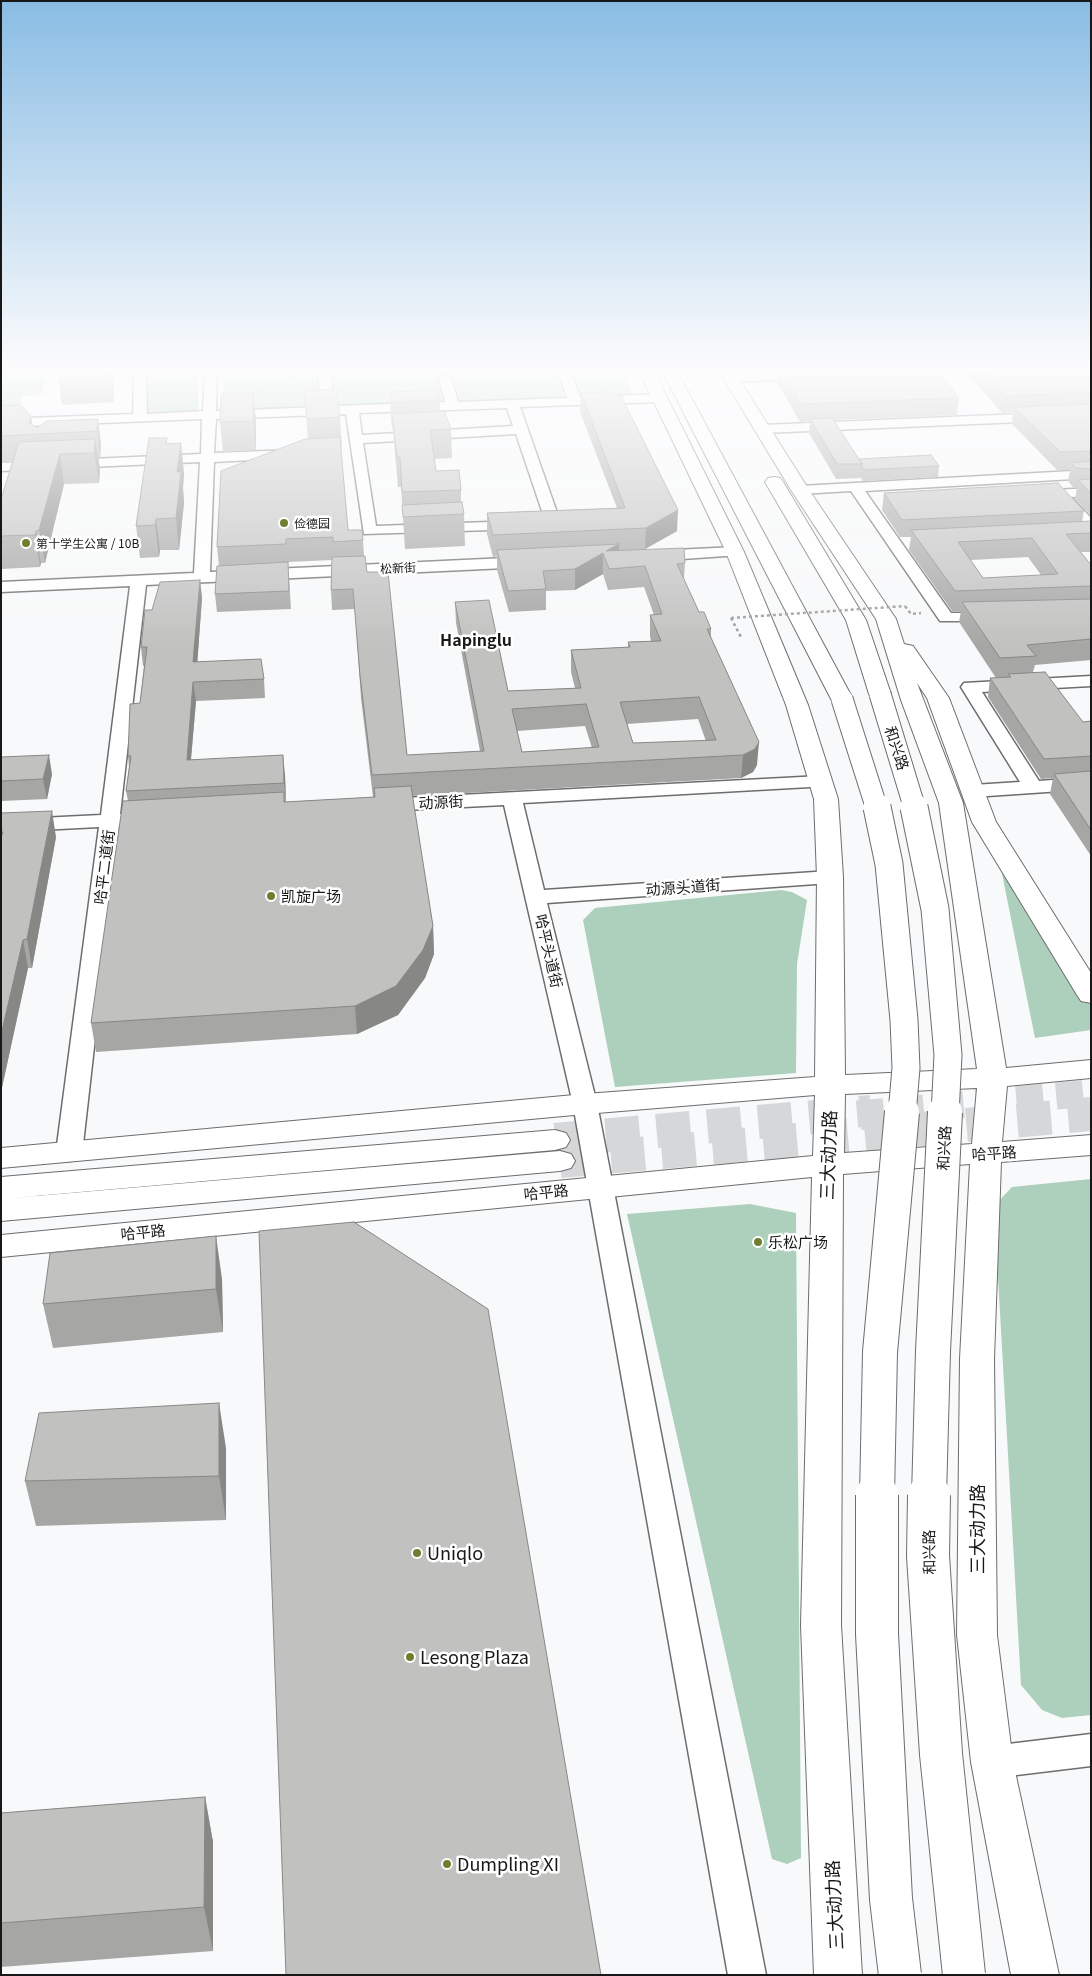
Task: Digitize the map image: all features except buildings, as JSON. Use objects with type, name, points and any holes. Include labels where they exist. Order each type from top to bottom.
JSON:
[{"type":"highway","points":[[692,463],[733,547],[797,705],[826,799],[830,877],[830,1085]]},
{"type":"highway","points":[[718,463],[842,698],[876,802],[889,864],[904,1020],[906,1068],[880,1352],[877,1461],[877,1634],[891,1899],[900,1975]]},
{"type":"highway","name":"和兴路","points":[[779,463],[800,490],[838,548],[896,612],[938,698],[984,822],[1091,996]]},
{"type":"highway","name":"和兴路","points":[[766,469],[856,620],[912,795],[935,909],[948,1056],[933,1351],[928,1556],[941,1754],[964,1975]]},
{"type":"highway","points":[[733,547],[823,661]]},
{"type":"highway","points":[[838,548],[856,620]]},
{"type":"highway","name":"和兴路","points":[[896,612],[912,700],[951,803],[993,1078]]},
{"type":"highway","points":[[1,1158],[585,1104],[830,1085],[993,1078],[1091,1069]]},
{"type":"highway","name":"三大动力路","points":[[993,1078],[986,1154],[977,1359],[977,1635],[992,1762],[1035,1975]]},
{"type":"highway","name":"三大动力路","points":[[830,1085],[827,1166],[822,1625],[838,1975]]},
{"type":"highway","name":"哈平路","points":[[1,1246],[601,1186],[827,1166],[1091,1146]]},
{"type":"highway","name":"哈平路","points":[[1,1188],[557,1151],[1,1210]]},
{"type":"street","points":[[1,467],[88,463]]},
{"type":"street","points":[[202,578],[207,463]]},
{"type":"street","points":[[357,463],[369,531],[554,524],[533,463]]},
{"type":"street","points":[[800,490],[1091,474]]},
{"type":"street","points":[[1044,477],[1088,528]]},
{"type":"street","points":[[856,487],[897,544],[946,618],[1004,616]]},
{"type":"street","points":[[1022,496],[1091,492]]},
{"type":"street","points":[[868,504],[887,503]]},
{"type":"street","points":[[897,544],[916,543]]},
{"type":"street","points":[[637,556],[733,547]]},
{"type":"street","name":"松新街","points":[[1,587],[538,561]]},
{"type":"street","name":"哈平二道街","points":[[69,1153],[139,581]]},
{"type":"street","points":[[1033,787],[970,687],[1091,681]]},
{"type":"street","name":"动源街","points":[[365,806],[820,782]]},
{"type":"street","points":[[973,791],[1091,783]]},
{"type":"street","name":"哈平头道街","points":[[512,798],[585,1104],[747,1975]]},
{"type":"street","points":[[1,826],[168,817]]},
{"type":"street","name":"动源头道街","points":[[536,897],[830,877]]},
{"type":"street","points":[[992,1762],[1091,1750]]},
{"type":"path","points":[[742,639],[730,618],[896,612],[922,613],[916,606]]},
{"type":"green space","points":[[996,844],[1091,998],[1091,1030],[1035,1038]]},
{"type":"green space","points":[[781,890],[792,892],[807,900],[797,964],[796,1073],[615,1087],[583,920],[595,908]]},
{"type":"green space","points":[[1091,1179],[1091,1715],[1062,1718],[1042,1710],[1021,1685],[994,1206],[1012,1187]]},
{"type":"green space","points":[[750,1204],[796,1213],[801,1858],[787,1864],[772,1859],[627,1214]]},
{"type":"tunnel","points":[[857,1114],[1091,1093]]},
{"type":"tunnel","points":[[555,1140],[871,1112]]},
{"type":"tunnel","points":[[560,1161],[1091,1114]]},
{"type":"place","name":"俭德园","points":[[284,523]]},
{"type":"place","name":"第十学生公寓 / 10B","points":[[26,543]]},
{"type":"place","name":"凯旋广场","points":[[271,896]]},
{"type":"place","name":"乐松广场","points":[[758,1242]]},
{"type":"place","name":"Uniqlo","points":[[417,1553]]},
{"type":"place","name":"Lesong Plaza","points":[[410,1657]]},
{"type":"place","name":"Dumpling XI","points":[[447,1864]]},
{"type":"district","name":"Hapinglu","points":[[476,640]]}]
